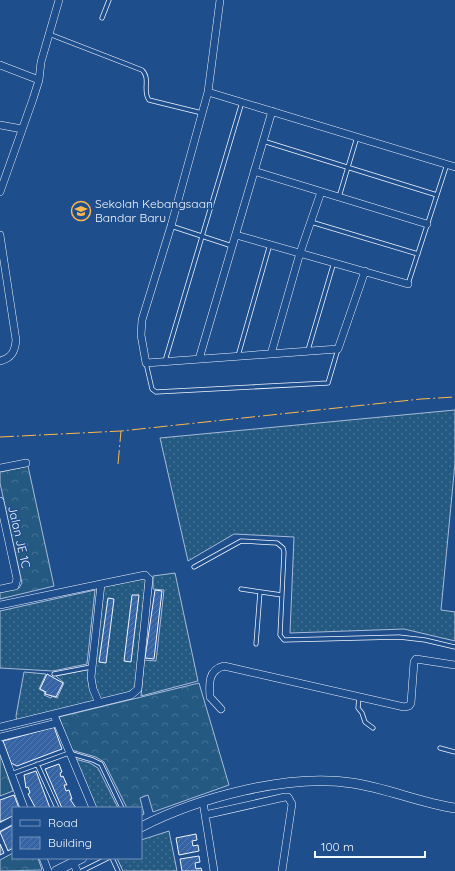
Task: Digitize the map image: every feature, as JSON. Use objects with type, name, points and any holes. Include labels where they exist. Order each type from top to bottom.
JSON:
[{"type":"main road","points":[[142,827],[203,802],[271,784],[316,780],[366,785],[436,805],[455,808]]},
{"type":"main road","points":[[56,871],[77,864]]},
{"type":"street","points":[[0,192],[39,80],[41,62],[48,34],[60,0]]},
{"type":"street","points":[[220,0],[208,92],[203,113],[172,226],[142,320],[142,335],[146,362],[338,349],[364,271]]},
{"type":"street","points":[[0,66],[39,80]]},
{"type":"street","points":[[208,92],[455,167]]},
{"type":"street","points":[[199,359],[272,111]]},
{"type":"street","points":[[0,125],[22,129]]},
{"type":"street","points":[[254,171],[427,224]]},
{"type":"street","points":[[271,354],[300,253],[321,192]]},
{"type":"street","points":[[0,235],[16,340],[13,353],[6,359],[0,361]]},
{"type":"street","points":[[236,235],[408,284]]},
{"type":"street","points":[[0,468],[26,463]]},
{"type":"street","name":"Jalan JE 1C","points":[[0,501],[18,579],[15,586],[0,589]]},
{"type":"street","points":[[0,605],[145,575],[149,579],[138,689],[131,695],[0,727]]},
{"type":"street","points":[[99,703],[92,683],[92,666],[101,584]]},
{"type":"street","points":[[221,709],[210,697],[210,679],[211,673],[224,666],[407,707],[411,703],[414,662],[416,659],[420,658],[455,664]]},
{"type":"street","points":[[54,715],[69,754],[93,807]]},
{"type":"street","points":[[0,736],[57,723]]},
{"type":"street","points":[[0,744],[24,807]]},
{"type":"street","points":[[205,815],[285,796],[288,797],[292,804],[282,871]]},
{"type":"street","points":[[203,802],[214,871]]},
{"type":"street","points":[[0,827],[12,821]]},
{"type":"street","points":[[46,859],[48,871]]},
{"type":"lane","points":[[102,18],[109,0]]},
{"type":"lane","points":[[48,34],[142,70],[146,74],[146,95],[149,100],[203,113]]},
{"type":"lane","points":[[165,361],[242,102]]},
{"type":"lane","points":[[339,197],[357,137]]},
{"type":"lane","points":[[263,141],[437,195]]},
{"type":"lane","points":[[408,284],[447,164]]},
{"type":"lane","points":[[311,222],[418,254]]},
{"type":"lane","points":[[172,226],[232,246]]},
{"type":"lane","points":[[238,356],[270,244]]},
{"type":"lane","points":[[308,352],[334,262]]},
{"type":"lane","points":[[146,362],[152,390],[156,392],[328,383],[338,349]]},
{"type":"lane","points":[[194,567],[241,541],[277,543],[283,548],[284,552],[281,638],[287,641],[399,637],[425,640],[455,647]]},
{"type":"lane","points":[[241,590],[282,594]]},
{"type":"lane","points":[[256,644],[260,592]]},
{"type":"lane","points":[[54,674],[92,666]]},
{"type":"lane","points":[[359,697],[358,708],[362,713],[365,722],[373,728]]},
{"type":"lane","points":[[440,748],[455,752]]},
{"type":"lane","points":[[11,774],[69,754],[93,760],[101,764],[122,807]]},
{"type":"lane","points":[[37,764],[57,807]]},
{"type":"lane","points":[[82,871],[106,859]]},
{"type":"lane","points":[[112,859],[118,871]]},
{"type":"green space","points":[[455,410],[455,463],[441,610],[455,612],[455,641],[404,629],[290,633],[294,537],[234,534],[188,561],[160,438]]},
{"type":"green space","points":[[28,466],[54,586],[0,599],[0,592],[19,588],[22,583],[0,483],[0,472]]},
{"type":"green space","points":[[175,573],[198,681],[141,696],[144,660],[156,661],[164,590],[153,589],[153,576]]},
{"type":"green space","points":[[146,578],[136,689],[134,692],[100,700],[93,682],[103,586]]},
{"type":"green space","points":[[95,590],[87,664],[53,671],[0,668],[0,611]]},
{"type":"green space","points":[[90,669],[97,702],[17,722],[16,716],[24,672],[46,674],[39,689],[45,692],[44,695],[51,698],[52,696],[57,698],[64,683],[56,676]]},
{"type":"green space","points":[[199,683],[229,785],[153,812],[148,795],[140,798],[144,814],[142,815],[142,807],[126,807],[104,762],[96,757],[71,750],[59,717]]},
{"type":"green space","points":[[0,754],[13,791],[0,796]]},
{"type":"green space","points":[[75,759],[90,763],[98,768],[118,807],[96,807]]},
{"type":"green space","points":[[169,831],[177,871],[123,871],[117,859],[142,859],[142,840]]},
{"type":"green space","points":[[12,854],[12,859],[38,859],[42,870],[0,871],[0,860]]},
{"type":"building","points":[[155,590],[162,591],[154,659],[145,658]]},
{"type":"building","points":[[132,595],[139,595],[131,662],[124,661]]},
{"type":"building","points":[[108,598],[114,599],[106,663],[99,662]]},
{"type":"building","points":[[47,674],[63,683],[56,697],[45,694],[46,692],[40,689]]},
{"type":"building","points":[[54,727],[62,749],[17,766],[11,763],[3,741]]},
{"type":"building","points":[[59,764],[62,772],[60,773],[61,777],[63,776],[67,785],[64,785],[66,791],[69,790],[72,799],[70,799],[75,807],[62,807],[45,769]]},
{"type":"building","points":[[36,771],[50,807],[35,807],[28,794],[30,793],[28,787],[26,788],[24,775]]},
{"type":"building","points":[[14,795],[19,807],[12,807],[12,816],[0,822],[0,800]]},
{"type":"building","points":[[12,826],[12,849],[8,851],[0,832]]},
{"type":"building","points":[[196,834],[197,840],[192,841],[193,846],[198,845],[199,851],[179,855],[176,838]]},
{"type":"building","points":[[0,844],[4,853],[0,855]]},
{"type":"building","points":[[199,856],[200,862],[195,863],[196,869],[201,868],[202,871],[182,871],[180,859]]},
{"type":"power","points":[[0,437],[121,431],[421,399],[455,397]]},
{"type":"power","points":[[118,464],[121,431]]},
{"type":"place","name":"Sekolah Kebangsaan Bandar Baru","points":[[81,211]]}]
